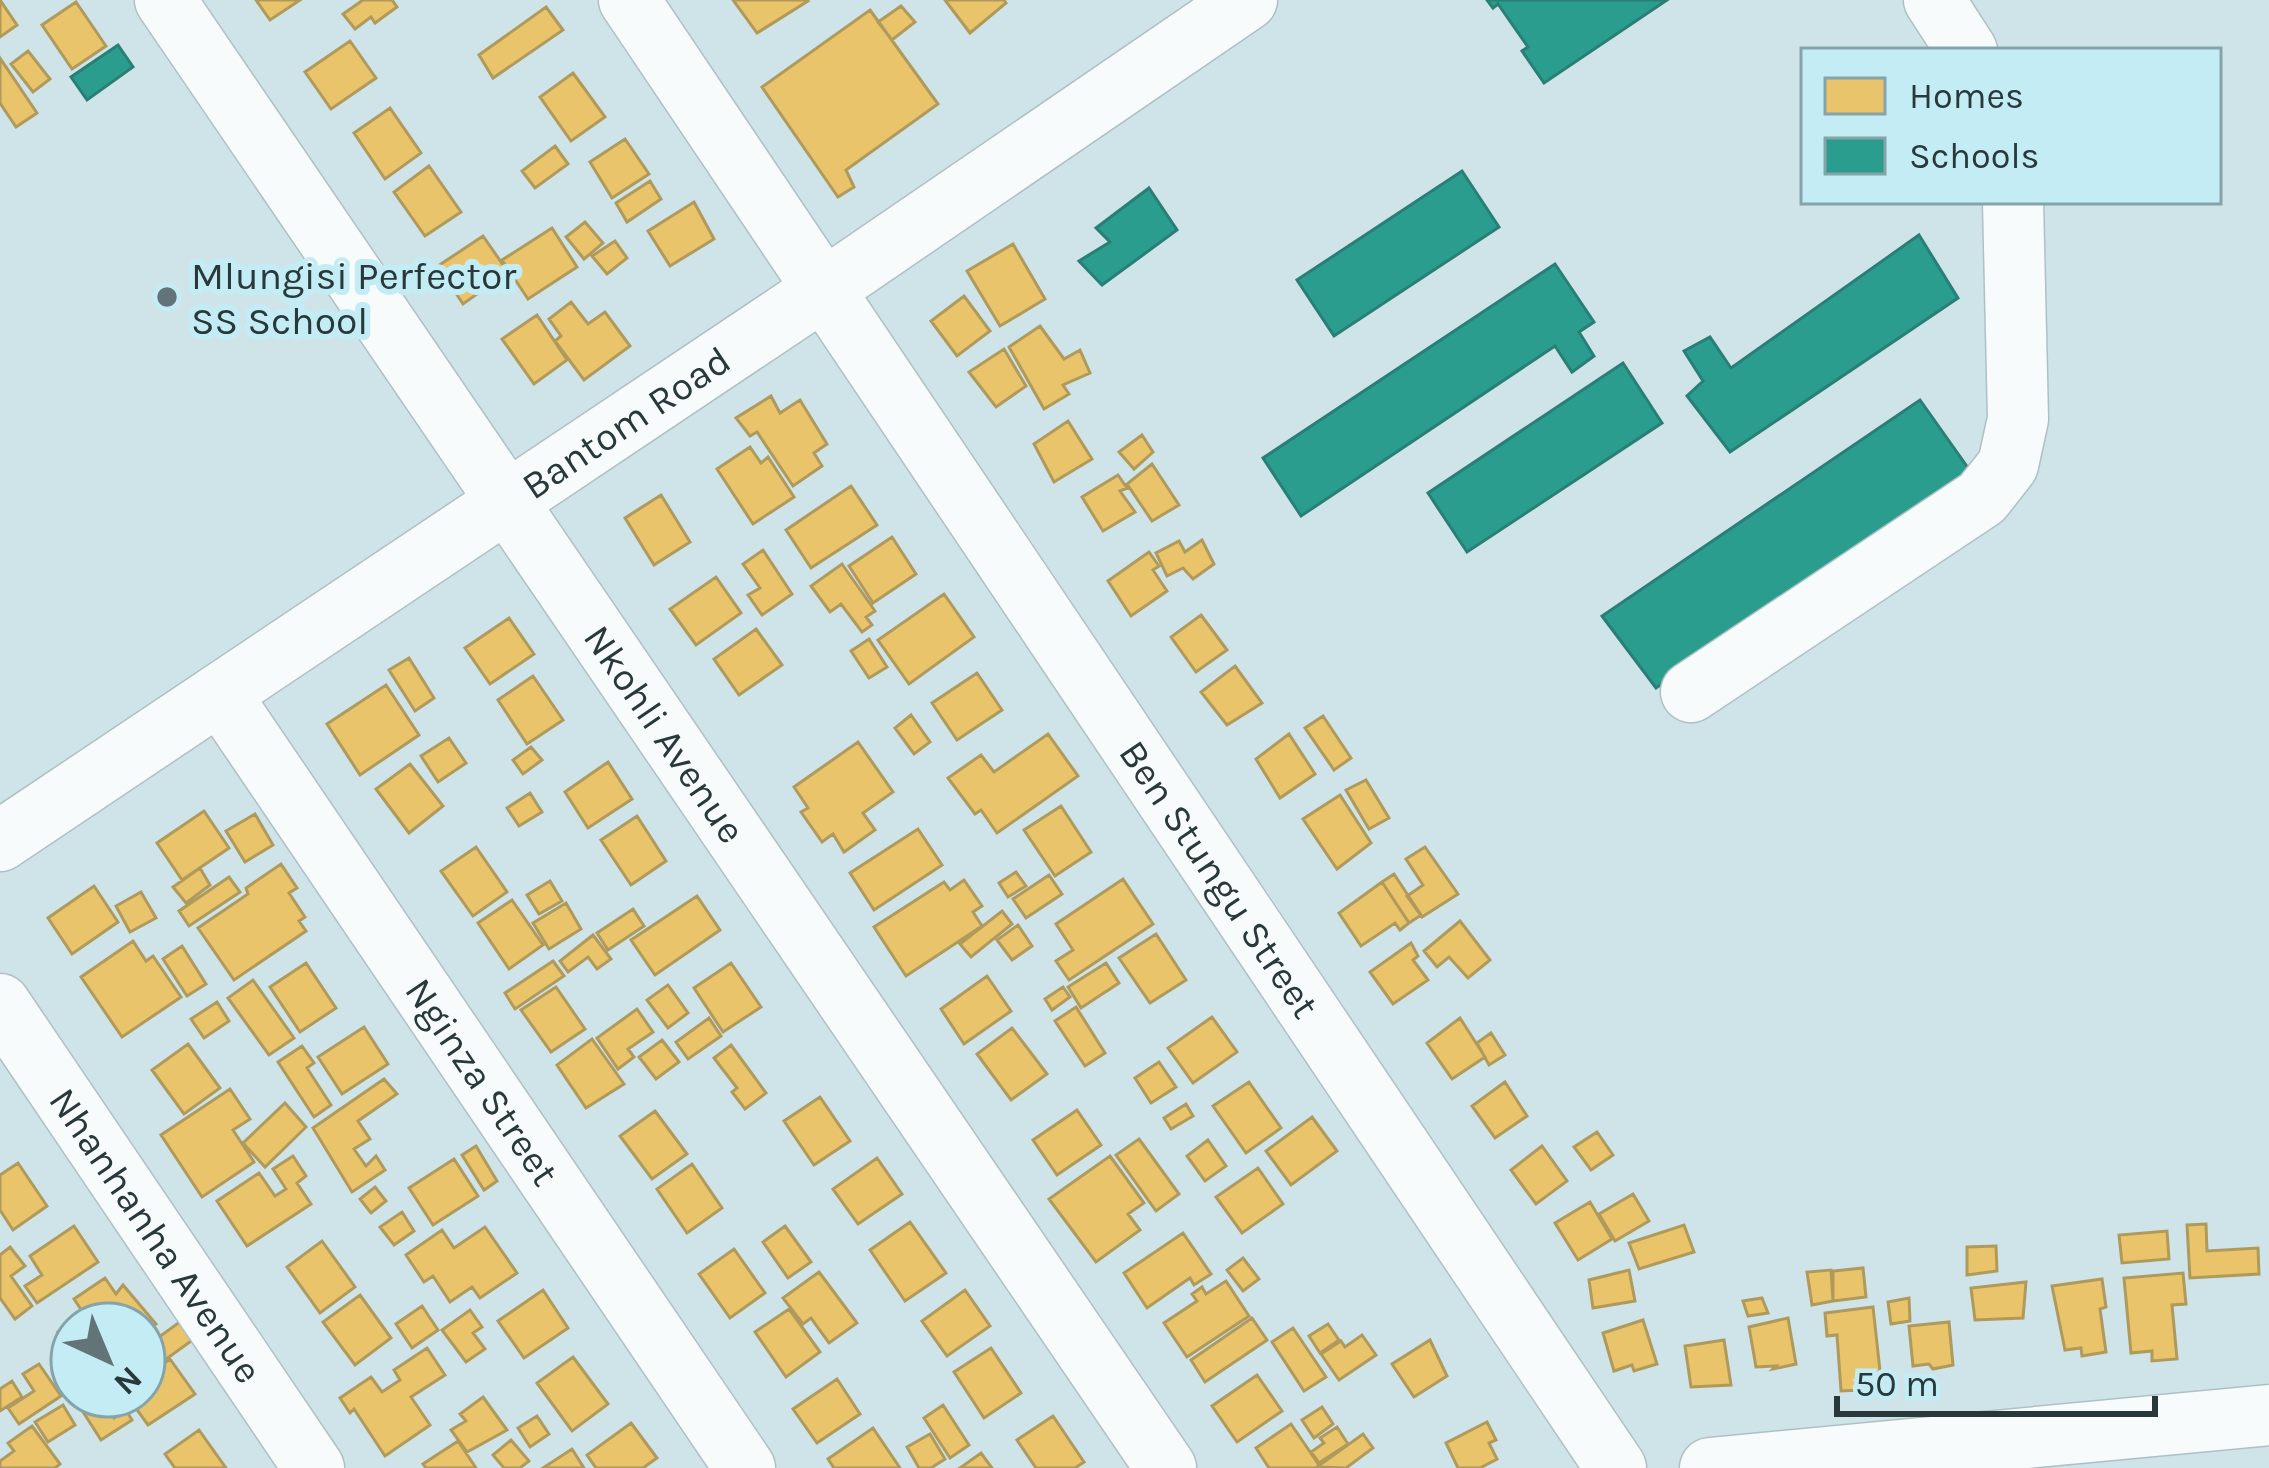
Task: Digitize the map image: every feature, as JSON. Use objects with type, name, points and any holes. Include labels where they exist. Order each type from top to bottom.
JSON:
[{"type":"street","name":"Nkohli Avenue","points":[[165,0],[1166,1468]]},
{"type":"street","name":"Ben Stungu Street","points":[[629,0],[1616,1468]]},
{"type":"street","name":"Bantom Road","points":[[0,842],[1247,0]]},
{"type":"street","points":[[1934,0],[1965,48]]},
{"type":"street","points":[[1691,692],[1982,498],[2008,465],[2018,418],[2013,204]]},
{"type":"street","name":"Nginza Street","points":[[220,694],[745,1468]]},
{"type":"street","name":"Nhanhanha Avenue","points":[[0,1004],[314,1468]]},
{"type":"street","points":[[1710,1468],[2269,1415]]},
{"type":"building: Homes","points":[[0,0],[17,25],[0,37]]},
{"type":"building: Homes","points":[[256,0],[300,0],[270,20]]},
{"type":"building: Homes","points":[[363,0],[392,0],[397,7],[375,23],[371,17],[355,29],[343,14]]},
{"type":"building: Homes","points":[[733,0],[807,0],[808,1],[757,33]]},
{"type":"building: Homes","points":[[945,0],[1004,0],[1006,3],[970,33]]},
{"type":"building: Homes","points":[[76,2],[106,46],[72,69],[42,25]]},
{"type":"building: Homes","points":[[901,6],[915,22],[892,40],[878,22]]},
{"type":"building: Homes","points":[[546,7],[563,30],[493,78],[479,55]]},
{"type":"building: Homes","points":[[870,10],[938,104],[846,170],[854,187],[838,197],[762,87]]},
{"type":"building: Homes","points":[[350,41],[376,78],[331,109],[305,72]]},
{"type":"building: Homes","points":[[28,51],[50,79],[33,92],[11,64]]},
{"type":"building: Homes","points":[[0,58],[37,113],[16,127],[0,103]]},
{"type":"building: Homes","points":[[573,73],[605,117],[571,141],[540,97]]},
{"type":"building: Homes","points":[[390,108],[421,153],[385,179],[354,133]]},
{"type":"building: Homes","points":[[625,139],[649,174],[612,198],[590,162]]},
{"type":"building: Homes","points":[[555,146],[568,164],[535,188],[522,171]]},
{"type":"building: Homes","points":[[429,166],[461,212],[425,236],[394,192]]},
{"type":"building: Homes","points":[[650,181],[661,199],[627,222],[616,203]]},
{"type":"building: Homes","points":[[694,202],[714,239],[670,266],[648,231]]},
{"type":"building: Homes","points":[[585,222],[603,243],[584,259],[566,237]]},
{"type":"building: Homes","points":[[552,228],[577,267],[528,299],[502,260]]},
{"type":"building: Homes","points":[[483,236],[508,272],[463,304],[438,266]]},
{"type":"building: Homes","points":[[615,241],[627,258],[607,274],[592,256]]},
{"type":"building: Homes","points":[[1013,244],[1045,299],[1000,326],[967,271]]},
{"type":"building: Homes","points":[[964,296],[990,331],[957,356],[931,321]]},
{"type":"building: Homes","points":[[571,302],[588,324],[605,312],[630,346],[584,380],[555,341],[561,336],[549,319]]},
{"type":"building: Homes","points":[[537,315],[567,360],[534,384],[502,339]]},
{"type":"building: Homes","points":[[1040,326],[1064,359],[1080,350],[1090,373],[1063,385],[1069,394],[1044,409],[1009,347]]},
{"type":"building: Homes","points":[[1004,349],[1026,386],[996,407],[969,372]]},
{"type":"building: Homes","points":[[771,396],[780,413],[800,400],[827,444],[814,453],[822,466],[793,486],[757,432],[750,436],[736,418]]},
{"type":"building: Homes","points":[[1068,421],[1092,459],[1054,482],[1034,444]]},
{"type":"building: Homes","points":[[1142,435],[1153,452],[1134,469],[1119,452]]},
{"type":"building: Homes","points":[[750,447],[761,463],[768,457],[794,497],[753,524],[717,469]]},
{"type":"building: Homes","points":[[1152,464],[1179,505],[1152,521],[1127,484]]},
{"type":"building: Homes","points":[[1118,475],[1127,488],[1120,491],[1135,512],[1103,531],[1082,497]]},
{"type":"building: Homes","points":[[851,486],[877,525],[811,568],[786,530]]},
{"type":"building: Homes","points":[[661,495],[690,542],[654,565],[625,518]]},
{"type":"building: Homes","points":[[892,537],[916,574],[873,603],[849,566]]},
{"type":"building: Homes","points":[[1202,540],[1214,564],[1193,579],[1183,568],[1167,576],[1156,553],[1179,541],[1185,552]]},
{"type":"building: Homes","points":[[763,550],[792,594],[762,615],[748,595],[760,588],[743,564]]},
{"type":"building: Homes","points":[[1149,552],[1159,566],[1153,570],[1167,591],[1131,616],[1108,581]]},
{"type":"building: Homes","points":[[842,564],[875,611],[866,617],[872,625],[862,632],[841,604],[830,612],[811,586]]},
{"type":"building: Homes","points":[[716,577],[741,613],[696,645],[670,609]]},
{"type":"building: Homes","points":[[944,594],[974,637],[909,684],[878,640]]},
{"type":"building: Homes","points":[[1201,615],[1227,650],[1196,672],[1171,637]]},
{"type":"building: Homes","points":[[509,618],[534,654],[490,684],[465,648]]},
{"type":"building: Homes","points":[[756,629],[782,665],[739,695],[714,659]]},
{"type":"building: Homes","points":[[869,639],[887,667],[869,678],[851,651]]},
{"type":"building: Homes","points":[[409,658],[434,698],[415,711],[389,670]]},
{"type":"building: Homes","points":[[1235,666],[1262,703],[1227,725],[1201,692]]},
{"type":"building: Homes","points":[[977,673],[1002,710],[957,740],[932,703]]},
{"type":"building: Homes","points":[[533,676],[563,720],[527,744],[498,700]]},
{"type":"building: Homes","points":[[386,685],[419,735],[360,775],[327,724]]},
{"type":"building: Homes","points":[[911,715],[930,742],[914,754],[895,728]]},
{"type":"building: Homes","points":[[1323,716],[1351,758],[1334,770],[1305,728]]},
{"type":"building: Homes","points":[[1048,734],[1078,776],[997,833],[981,810],[975,814],[948,778],[981,755],[994,772]]},
{"type":"building: Homes","points":[[1289,734],[1315,774],[1280,798],[1256,759]]},
{"type":"building: Homes","points":[[449,738],[466,763],[438,782],[421,756]]},
{"type":"building: Homes","points":[[858,742],[893,792],[863,813],[875,830],[844,852],[833,834],[822,842],[801,812],[808,808],[794,787]]},
{"type":"building: Homes","points":[[531,747],[542,760],[523,774],[513,760]]},
{"type":"building: Homes","points":[[608,762],[632,799],[588,828],[565,792]]},
{"type":"building: Homes","points":[[410,764],[443,806],[409,833],[376,789]]},
{"type":"building: Homes","points":[[1366,780],[1389,818],[1369,829],[1346,790]]},
{"type":"building: Homes","points":[[530,793],[542,812],[519,826],[507,808]]},
{"type":"building: Homes","points":[[1340,795],[1371,843],[1337,869],[1303,819]]},
{"type":"building: Homes","points":[[1061,806],[1091,852],[1055,876],[1024,830]]},
{"type":"building: Homes","points":[[204,811],[229,848],[182,880],[157,843]]},
{"type":"building: Homes","points":[[255,814],[273,845],[245,862],[226,831]]},
{"type":"building: Homes","points":[[637,816],[666,861],[631,885],[601,840]]},
{"type":"building: Homes","points":[[918,829],[942,865],[874,910],[850,873]]},
{"type":"building: Homes","points":[[476,847],[507,892],[473,916],[441,871]]},
{"type":"building: Homes","points":[[1425,847],[1458,894],[1422,917],[1407,896],[1423,885],[1406,859]]},
{"type":"building: Homes","points":[[281,864],[297,888],[289,893],[305,917],[299,921],[306,931],[234,980],[198,928],[248,894],[246,888]]},
{"type":"building: Homes","points":[[200,868],[210,885],[186,903],[173,887]]},
{"type":"building: Homes","points":[[1016,872],[1026,886],[1008,897],[999,883]]},
{"type":"building: Homes","points":[[1394,874],[1421,915],[1409,923],[1382,882]]},
{"type":"building: Homes","points":[[1049,875],[1062,894],[1026,918],[1013,899]]},
{"type":"building: Homes","points":[[229,877],[240,892],[189,926],[179,911]]},
{"type":"building: Homes","points":[[1123,879],[1153,924],[1069,980],[1056,961],[1073,950],[1056,924]]},
{"type":"building: Homes","points":[[964,880],[982,906],[973,912],[982,926],[906,976],[874,927],[944,882],[950,890]]},
{"type":"building: Homes","points":[[550,881],[562,901],[539,914],[527,895]]},
{"type":"building: Homes","points":[[1382,882],[1409,923],[1400,930],[1395,923],[1361,946],[1339,913]]},
{"type":"building: Homes","points":[[94,886],[118,922],[72,954],[48,918]]},
{"type":"building: Homes","points":[[141,892],[156,918],[130,932],[116,906]]},
{"type":"building: Homes","points":[[697,896],[720,930],[655,975],[631,940]]},
{"type":"building: Homes","points":[[512,900],[543,945],[509,969],[478,923]]},
{"type":"building: Homes","points":[[566,903],[581,929],[549,949],[533,923]]},
{"type":"building: Homes","points":[[633,909],[644,926],[608,950],[597,933]]},
{"type":"building: Homes","points":[[1002,911],[1012,924],[971,957],[960,944]]},
{"type":"building: Homes","points":[[1460,921],[1490,960],[1468,978],[1449,957],[1437,967],[1424,951]]},
{"type":"building: Homes","points":[[1018,925],[1032,946],[1012,960],[997,940]]},
{"type":"building: Homes","points":[[1156,934],[1186,980],[1150,1003],[1119,958]]},
{"type":"building: Homes","points":[[593,935],[611,959],[597,969],[588,957],[568,972],[560,961]]},
{"type":"building: Homes","points":[[133,941],[146,961],[153,956],[181,997],[122,1037],[81,977]]},
{"type":"building: Homes","points":[[1411,943],[1418,956],[1413,960],[1428,980],[1393,1004],[1370,972]]},
{"type":"building: Homes","points":[[182,946],[206,984],[187,996],[163,959]]},
{"type":"building: Homes","points":[[553,961],[564,976],[515,1009],[505,993]]},
{"type":"building: Homes","points":[[306,963],[336,1008],[300,1032],[270,987]]},
{"type":"building: Homes","points":[[731,963],[761,1007],[723,1032],[694,988]]},
{"type":"building: Homes","points":[[1106,963],[1119,983],[1081,1008],[1068,987]]},
{"type":"building: Homes","points":[[987,976],[1011,1011],[964,1044],[941,1009]]},
{"type":"building: Homes","points":[[253,980],[294,1038],[269,1055],[228,998]]},
{"type":"building: Homes","points":[[668,985],[688,1013],[668,1028],[647,1000]]},
{"type":"building: Homes","points":[[556,987],[585,1029],[551,1052],[521,1010]]},
{"type":"building: Homes","points":[[1063,987],[1070,997],[1052,1010],[1045,999]]},
{"type":"building: Homes","points":[[217,1002],[229,1021],[204,1038],[191,1019]]},
{"type":"building: Homes","points":[[1076,1007],[1105,1053],[1085,1066],[1055,1021]]},
{"type":"building: Homes","points":[[637,1009],[653,1032],[628,1049],[634,1057],[618,1069],[597,1038]]},
{"type":"building: Homes","points":[[1212,1017],[1237,1052],[1193,1083],[1168,1048]]},
{"type":"building: Homes","points":[[709,1018],[721,1036],[688,1059],[676,1042]]},
{"type":"building: Homes","points":[[1460,1018],[1485,1057],[1452,1079],[1427,1043]]},
{"type":"building: Homes","points":[[364,1027],[388,1064],[342,1094],[318,1057]]},
{"type":"building: Homes","points":[[1012,1028],[1047,1074],[1011,1100],[977,1054]]},
{"type":"building: Homes","points":[[1491,1033],[1505,1055],[1489,1065],[1477,1043]]},
{"type":"building: Homes","points":[[592,1039],[624,1084],[586,1108],[557,1065]]},
{"type":"building: Homes","points":[[662,1040],[679,1062],[656,1079],[639,1057]]},
{"type":"building: Homes","points":[[188,1044],[220,1088],[184,1114],[152,1070]]},
{"type":"building: Homes","points":[[731,1045],[766,1093],[745,1109],[732,1092],[737,1088],[714,1058]]},
{"type":"building: Homes","points":[[302,1046],[314,1063],[307,1068],[331,1105],[314,1117],[278,1062]]},
{"type":"building: Homes","points":[[1159,1062],[1176,1087],[1151,1103],[1135,1078]]},
{"type":"building: Homes","points":[[384,1079],[397,1094],[358,1121],[370,1139],[354,1149],[366,1166],[376,1156],[385,1170],[352,1192],[313,1128]]},
{"type":"building: Homes","points":[[1249,1082],[1281,1128],[1246,1153],[1213,1106]]},
{"type":"building: Homes","points":[[1505,1082],[1527,1116],[1495,1138],[1472,1106]]},
{"type":"building: Homes","points":[[230,1089],[250,1119],[233,1130],[254,1162],[202,1197],[161,1135]]},
{"type":"building: Homes","points":[[820,1097],[850,1141],[814,1165],[784,1121]]},
{"type":"building: Homes","points":[[285,1103],[306,1127],[265,1167],[243,1143]]},
{"type":"building: Homes","points":[[1186,1104],[1193,1116],[1171,1129],[1164,1118]]},
{"type":"building: Homes","points":[[1077,1110],[1101,1145],[1057,1175],[1033,1140]]},
{"type":"building: Homes","points":[[655,1111],[687,1154],[652,1179],[620,1136]]},
{"type":"building: Homes","points":[[1312,1117],[1337,1151],[1291,1185],[1266,1151]]},
{"type":"building: Homes","points":[[1597,1132],[1613,1155],[1591,1170],[1574,1147]]},
{"type":"building: Homes","points":[[1139,1139],[1179,1194],[1156,1211],[1116,1155]]},
{"type":"building: Homes","points":[[1208,1140],[1226,1166],[1205,1181],[1187,1156]]},
{"type":"building: Homes","points":[[476,1146],[497,1181],[484,1190],[462,1155]]},
{"type":"building: Homes","points":[[1542,1146],[1567,1181],[1536,1204],[1511,1170]]},
{"type":"building: Homes","points":[[293,1156],[306,1176],[297,1183],[311,1204],[247,1246],[217,1201],[259,1173],[275,1196],[286,1189],[273,1169]]},
{"type":"building: Homes","points":[[1110,1156],[1144,1203],[1128,1214],[1140,1230],[1096,1262],[1049,1199]]},
{"type":"building: Homes","points":[[877,1158],[902,1194],[858,1224],[833,1189]]},
{"type":"building: Homes","points":[[454,1159],[478,1196],[433,1225],[409,1188]]},
{"type":"building: Homes","points":[[18,1163],[47,1206],[13,1230],[0,1210],[0,1175]]},
{"type":"building: Homes","points":[[692,1164],[722,1208],[687,1233],[657,1189]]},
{"type":"building: Homes","points":[[1258,1168],[1283,1204],[1242,1233],[1216,1197]]},
{"type":"building: Homes","points":[[375,1187],[386,1201],[371,1213],[360,1199]]},
{"type":"building: Homes","points":[[1633,1194],[1649,1221],[1615,1241],[1599,1214]]},
{"type":"building: Homes","points":[[1590,1202],[1612,1239],[1578,1260],[1555,1223]]},
{"type":"building: Homes","points":[[402,1212],[414,1231],[394,1245],[380,1227]]},
{"type":"building: Homes","points":[[910,1222],[946,1273],[905,1301],[870,1250]]},
{"type":"building: Homes","points":[[2206,1224],[2207,1251],[2258,1248],[2259,1274],[2190,1278],[2187,1225]]},
{"type":"building: Homes","points":[[1684,1225],[1694,1252],[1639,1269],[1629,1243]]},
{"type":"building: Homes","points":[[74,1226],[98,1262],[37,1303],[25,1286],[42,1275],[30,1256]]},
{"type":"building: Homes","points":[[785,1226],[811,1262],[788,1278],[763,1242]]},
{"type":"building: Homes","points":[[485,1227],[517,1273],[480,1298],[472,1287],[450,1302],[433,1276],[424,1282],[406,1255],[442,1230],[454,1248]]},
{"type":"building: Homes","points":[[2167,1231],[2169,1259],[2122,1263],[2119,1235]]},
{"type":"building: Homes","points":[[1183,1233],[1211,1274],[1194,1285],[1190,1278],[1147,1308],[1124,1273]]},
{"type":"building: Homes","points":[[322,1241],[355,1287],[320,1313],[287,1267]]},
{"type":"building: Homes","points":[[1996,1246],[1997,1271],[1967,1275],[1967,1247]]},
{"type":"building: Homes","points":[[10,1247],[25,1266],[11,1276],[32,1306],[15,1319],[0,1298],[0,1255]]},
{"type":"building: Homes","points":[[734,1249],[765,1293],[730,1318],[699,1274]]},
{"type":"building: Homes","points":[[1243,1258],[1259,1279],[1243,1291],[1227,1270]]},
{"type":"building: Homes","points":[[1863,1268],[1866,1297],[1833,1301],[1833,1271]]},
{"type":"building: Homes","points":[[1629,1270],[1635,1301],[1593,1308],[1589,1280]]},
{"type":"building: Homes","points":[[1831,1270],[1833,1301],[1812,1305],[1807,1272]]},
{"type":"building: Homes","points":[[819,1272],[857,1323],[829,1343],[811,1318],[803,1324],[783,1298]]},
{"type":"building: Homes","points":[[2183,1273],[2186,1304],[2172,1305],[2177,1359],[2152,1361],[2152,1351],[2131,1353],[2124,1278]]},
{"type":"building: Homes","points":[[105,1278],[116,1294],[123,1285],[136,1300],[75,1300]]},
{"type":"building: Homes","points":[[2102,1279],[2106,1307],[2100,1309],[2106,1352],[2082,1356],[2081,1348],[2065,1350],[2052,1286]]},
{"type":"building: Homes","points":[[1226,1281],[1249,1316],[1187,1357],[1164,1323],[1197,1301],[1192,1294],[1202,1287],[1206,1294]]},
{"type":"building: Homes","points":[[2026,1282],[2023,1318],[1975,1320],[1971,1288]]},
{"type":"building: Homes","points":[[543,1290],[568,1328],[524,1358],[498,1321]]},
{"type":"building: Homes","points":[[965,1290],[990,1326],[947,1356],[922,1321]]},
{"type":"building: Homes","points":[[360,1295],[391,1338],[355,1365],[323,1322]]},
{"type":"building: Homes","points":[[1762,1298],[1768,1313],[1748,1316],[1743,1301]]},
{"type":"building: Homes","points":[[1909,1298],[1910,1321],[1891,1324],[1888,1302]]},
{"type":"building: Homes","points":[[422,1306],[438,1330],[412,1348],[396,1324]]},
{"type":"building: Homes","points":[[1873,1307],[1882,1389],[1841,1391],[1837,1335],[1827,1336],[1825,1313]]},
{"type":"building: Homes","points":[[789,1309],[820,1352],[786,1377],[755,1332]]},
{"type":"building: Homes","points":[[470,1310],[482,1327],[473,1333],[485,1349],[466,1362],[442,1330]]},
{"type":"building: Homes","points":[[1252,1318],[1267,1340],[1205,1382],[1191,1360]]},
{"type":"building: Homes","points":[[1788,1318],[1796,1364],[1756,1367],[1749,1327]]},
{"type":"building: Homes","points":[[1643,1320],[1657,1364],[1614,1371],[1603,1333]]},
{"type":"building: Homes","points":[[181,1321],[194,1339],[168,1358],[168,1330]]},
{"type":"building: Homes","points":[[1949,1322],[1953,1365],[1913,1366],[1909,1326]]},
{"type":"building: Homes","points":[[1328,1324],[1339,1340],[1320,1353],[1309,1336]]},
{"type":"building: Homes","points":[[1293,1328],[1326,1377],[1304,1391],[1272,1342]]},
{"type":"building: Homes","points":[[1362,1335],[1376,1355],[1339,1380],[1321,1354],[1341,1341],[1345,1347]]},
{"type":"building: Homes","points":[[1430,1340],[1447,1376],[1414,1397],[1392,1364]]},
{"type":"building: Homes","points":[[1724,1340],[1731,1385],[1691,1387],[1685,1346]]},
{"type":"building: Homes","points":[[427,1348],[445,1375],[411,1397],[430,1425],[385,1456],[354,1409],[350,1413],[340,1398],[371,1377],[382,1392],[400,1380],[394,1370]]},
{"type":"building: Homes","points":[[991,1348],[1021,1393],[984,1418],[954,1372]]},
{"type":"building: Homes","points":[[573,1357],[608,1404],[572,1431],[537,1383]]},
{"type":"building: Homes","points":[[168,1360],[195,1394],[168,1412]]},
{"type":"building: Homes","points":[[39,1364],[48,1377],[48,1405],[19,1424],[8,1408],[34,1391],[23,1374]]},
{"type":"building: Homes","points":[[1257,1375],[1282,1411],[1237,1442],[1212,1406]]},
{"type":"building: Homes","points":[[837,1379],[860,1414],[817,1443],[793,1409]]},
{"type":"building: Homes","points":[[12,1381],[22,1397],[0,1411],[0,1389]]},
{"type":"building: Homes","points":[[483,1397],[507,1430],[467,1452],[451,1430],[466,1421],[460,1414]]},
{"type":"building: Homes","points":[[943,1405],[969,1445],[950,1458],[924,1418]]},
{"type":"building: Homes","points":[[1322,1407],[1333,1424],[1314,1438],[1302,1420]]},
{"type":"building: Homes","points":[[48,1414],[48,1420],[72,1420],[75,1425],[48,1442],[35,1422]]},
{"type":"building: Homes","points":[[537,1416],[549,1434],[530,1447],[518,1428]]},
{"type":"building: Homes","points":[[1053,1416],[1084,1462],[1075,1468],[1036,1468],[1017,1440]]},
{"type":"building: Homes","points":[[88,1420],[132,1420],[101,1440]]},
{"type":"building: Homes","points":[[1487,1422],[1496,1440],[1489,1443],[1497,1459],[1480,1468],[1458,1468],[1446,1443]]},
{"type":"building: Homes","points":[[631,1423],[657,1458],[643,1468],[596,1468],[587,1455]]},
{"type":"building: Homes","points":[[1291,1424],[1321,1468],[1269,1468],[1256,1448]]},
{"type":"building: Homes","points":[[32,1426],[60,1464],[55,1468],[0,1468],[0,1461],[14,1451],[8,1443]]},
{"type":"building: Homes","points":[[1337,1427],[1348,1444],[1319,1463],[1311,1452],[1324,1443],[1320,1438]]},
{"type":"building: Homes","points":[[873,1428],[900,1468],[834,1468],[828,1459]]},
{"type":"building: Homes","points":[[199,1430],[226,1468],[175,1468],[165,1454]]},
{"type":"building: Homes","points":[[930,1434],[945,1459],[931,1468],[919,1468],[907,1447]]},
{"type":"building: Homes","points":[[1363,1434],[1373,1448],[1346,1468],[1317,1467]]},
{"type":"building: Homes","points":[[511,1440],[529,1461],[520,1468],[504,1468],[493,1455]]},
{"type":"building: Homes","points":[[458,1441],[476,1468],[426,1468],[423,1464]]},
{"type":"building: Homes","points":[[572,1449],[584,1468],[543,1468]]},
{"type":"building: Homes","points":[[981,1453],[992,1468],[960,1468]]},
{"type":"building: Schools","points":[[1487,0],[1667,0],[1544,83],[1522,51],[1528,47],[1498,4],[1493,8]]},
{"type":"building: Schools","points":[[118,45],[133,67],[87,100],[71,77]]},
{"type":"building: Schools","points":[[1462,171],[1499,227],[1334,336],[1297,280]]},
{"type":"building: Schools","points":[[1149,188],[1177,230],[1102,285],[1079,261],[1110,242],[1096,228]]},
{"type":"building: Schools","points":[[1919,235],[1958,298],[1730,452],[1687,396],[1703,381],[1684,351],[1710,337],[1731,368]]},
{"type":"building: Schools","points":[[1555,264],[1594,322],[1579,332],[1594,356],[1572,372],[1555,346],[1301,516],[1263,458]]},
{"type":"building: Schools","points":[[1623,363],[1662,423],[1467,552],[1428,493]]},
{"type":"building: Schools","points":[[1920,400],[1971,472],[1656,688],[1602,616]]},
{"type":"place","name":"Mlungisi Perfector SS School","points":[[167,297]]}]
